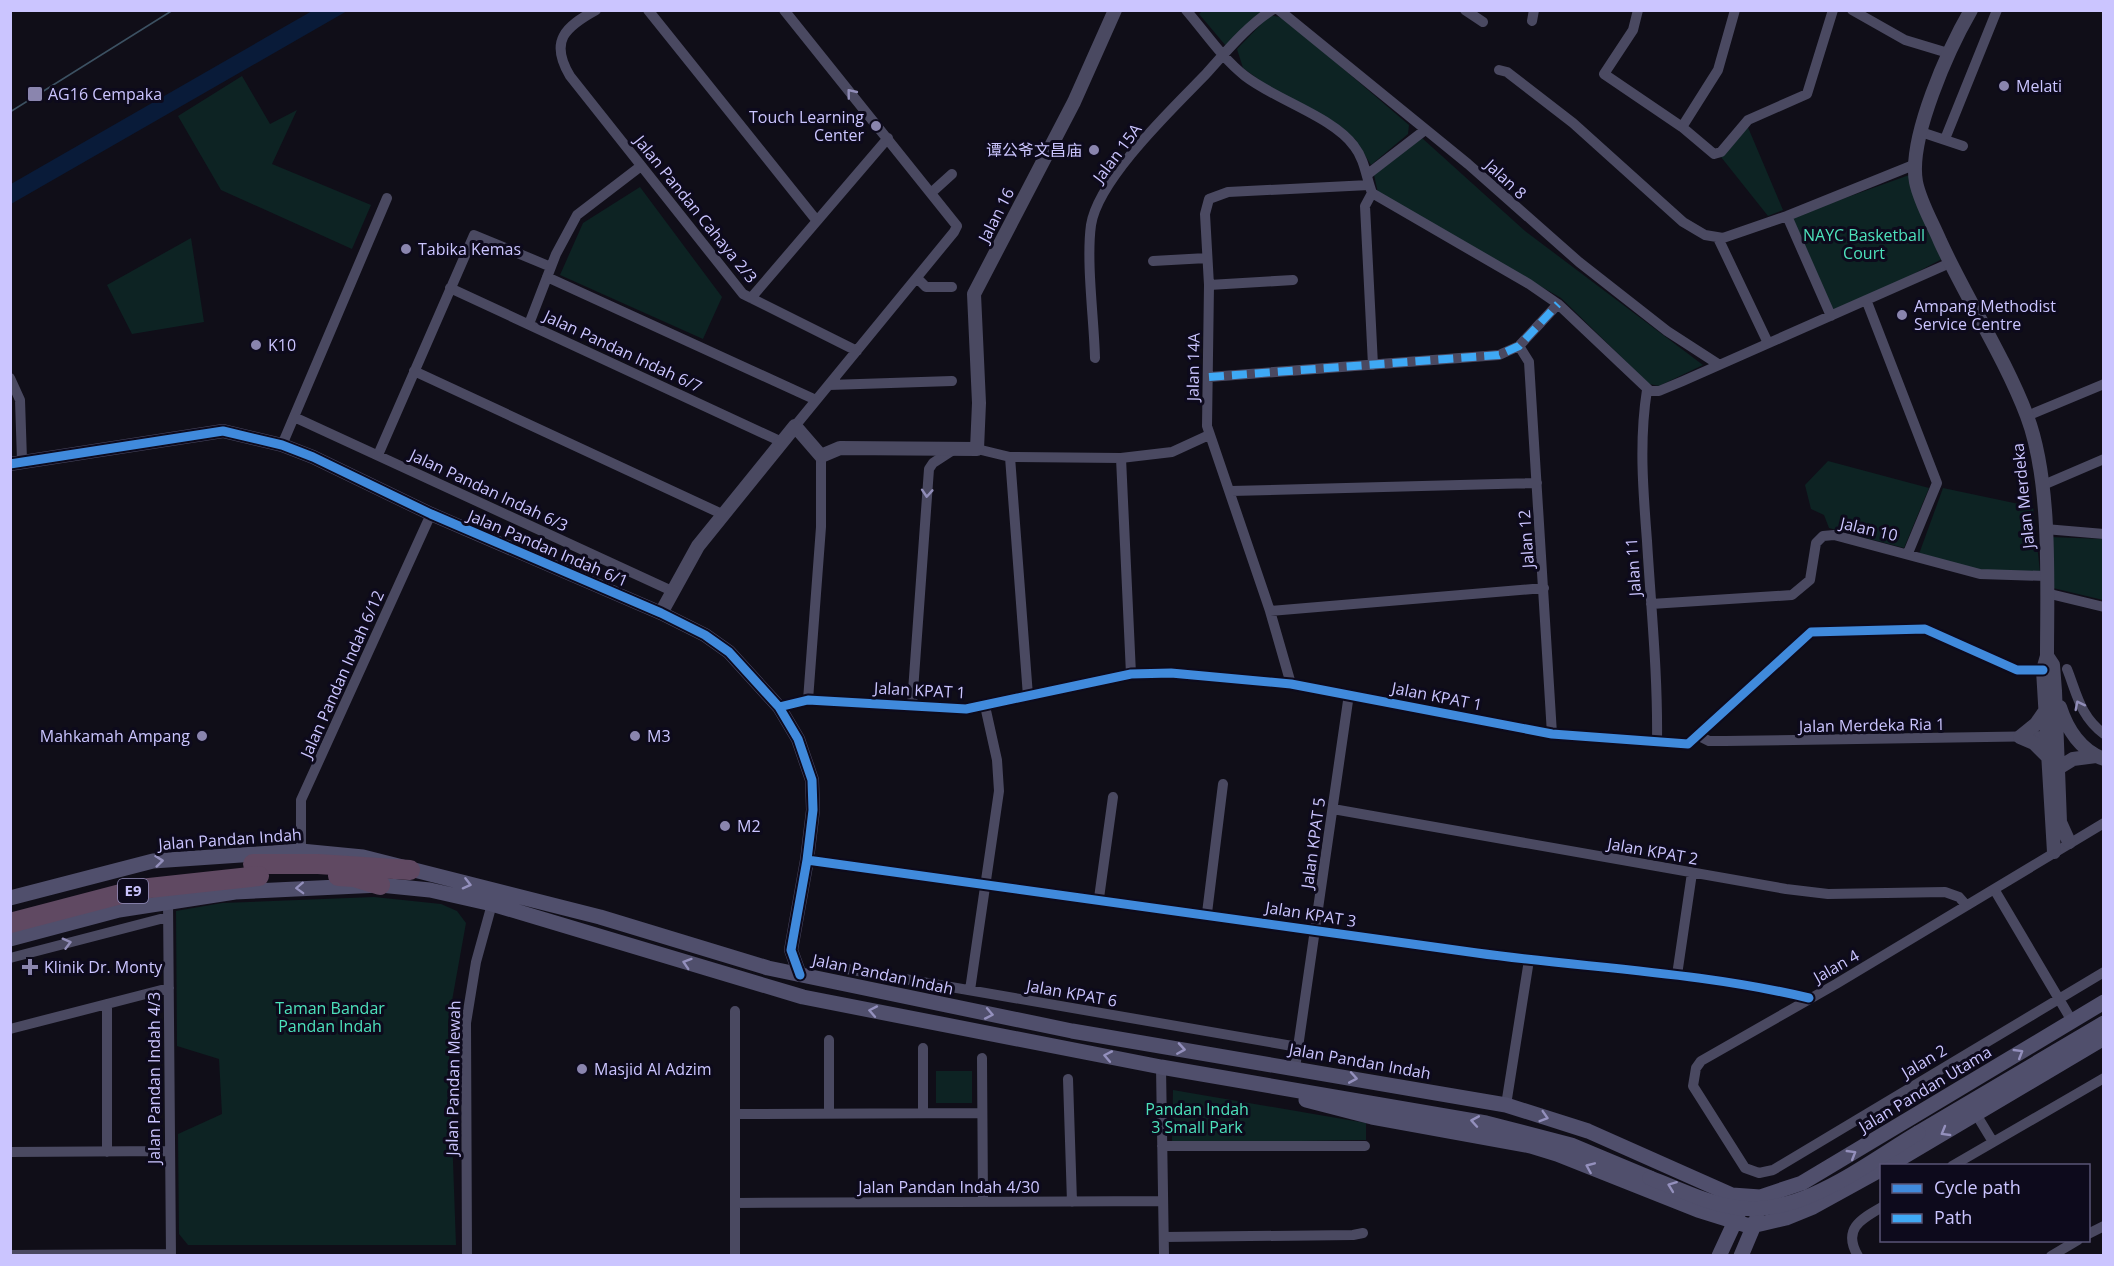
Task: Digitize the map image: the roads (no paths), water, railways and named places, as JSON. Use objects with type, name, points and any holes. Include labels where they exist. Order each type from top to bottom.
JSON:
[{"type":"highway","name":"E9","points":[[10,923],[140,889],[256,870],[318,864],[410,870]]},
{"type":"highway","name":"E9","points":[[10,910],[118,881],[195,868],[354,877],[380,885]]},
{"type":"main road","name":"Jalan Pandan Indah","points":[[10,898],[153,861],[301,851],[363,857],[600,917],[768,968],[800,975],[1072,1031],[1506,1106],[1588,1131],[1708,1186],[1743,1197]]},
{"type":"main road","points":[[10,939],[119,910],[235,892],[380,885],[430,890],[492,904],[803,997],[1161,1066],[1398,1107],[1536,1134],[1707,1200],[1733,1207],[1755,1209],[1781,1206],[1812,1195],[2103,1023]]},
{"type":"main road","points":[[40,890],[33,899],[32,912],[40,924],[50,928]]},
{"type":"main road","name":"Jalan Pandan Utama","points":[[1743,1197],[1760,1197],[1802,1183],[2103,1002]]},
{"type":"main road","points":[[1891,1164],[2103,1038]]},
{"type":"main road","points":[[1289,1088],[1304,1100],[1372,1117],[1483,1135],[1540,1149],[1736,1223],[1756,1225],[1813,1207],[1880,1170]]},
{"type":"main road","points":[[1802,1183],[1797,1189],[1796,1200],[1807,1208],[1813,1207]]},
{"type":"main road","points":[[1698,1210],[1710,1203],[1708,1186]]},
{"type":"main road","points":[[1719,1256],[1736,1223],[1743,1197]]},
{"type":"main road","points":[[1741,1256],[1756,1225],[1760,1197]]},
{"type":"street","name":"Jalan Pandan Cahaya 2/3","points":[[596,10],[568,28],[561,38],[563,64],[570,76],[743,294],[857,351]]},
{"type":"street","points":[[661,614],[698,546],[722,514],[917,278],[957,226],[784,10]]},
{"type":"street","name":"Jalan 16","points":[[977,449],[979,403],[974,294],[1074,102],[1115,10]]},
{"type":"street","points":[[1186,10],[1245,76],[1282,100],[1338,130],[1354,146],[1370,184],[1558,304],[1649,391],[1659,391],[1867,302],[1950,263]]},
{"type":"street","points":[[1465,10],[1483,22]]},
{"type":"street","points":[[1638,10],[1633,30],[1604,74],[1682,127],[1709,152],[1718,154],[1748,120],[1807,94],[1833,10]]},
{"type":"street","points":[[1682,127],[1718,70],[1736,10]]},
{"type":"street","points":[[1852,10],[1905,40],[1948,53]]},
{"type":"street","name":"Jalan Merdeka","points":[[1971,10],[1948,53],[1922,132],[1916,164],[1916,182],[1950,263],[2027,416],[2037,452],[2045,529],[2047,656],[2043,670],[2045,711],[2060,767],[2060,822],[2069,842]]},
{"type":"street","points":[[1945,139],[1997,10]]},
{"type":"street","name":"Jalan 15A","points":[[1095,358],[1090,243],[1096,208],[1131,154],[1224,55],[1273,11]]},
{"type":"street","name":"Jalan 8","points":[[1273,11],[1425,130],[1579,262],[1667,331],[1718,364]]},
{"type":"street","points":[[654,12],[817,221]]},
{"type":"street","points":[[1499,70],[1507,72],[1573,123],[1683,222],[1705,235],[1718,238],[1787,216],[1916,164]]},
{"type":"street","points":[[1373,365],[1365,206],[1370,184],[1425,130]]},
{"type":"street","points":[[1922,132],[1964,146]]},
{"type":"street","points":[[751,298],[888,138]]},
{"type":"street","points":[[529,324],[549,272],[577,215],[641,166]]},
{"type":"street","points":[[931,193],[952,174]]},
{"type":"street","name":"Jalan 14A","points":[[1291,684],[1231,491],[1209,435],[1207,419],[1209,285],[1205,214],[1209,199],[1228,192],[1370,184]]},
{"type":"street","points":[[282,445],[387,198]]},
{"type":"street","points":[[1787,216],[1831,316]]},
{"type":"street","points":[[378,455],[474,236],[816,400]]},
{"type":"street","points":[[1718,238],[1768,343]]},
{"type":"street","points":[[1153,261],[1207,258]]},
{"type":"street","points":[[917,278],[926,287],[952,287]]},
{"type":"street","points":[[1209,285],[1293,280]]},
{"type":"street","name":"Jalan Pandan Indah 6/7","points":[[450,288],[782,441]]},
{"type":"street","points":[[1867,302],[1937,483],[1908,553]]},
{"type":"street","points":[[1209,377],[1499,355],[1519,346],[1558,304]]},
{"type":"street","name":"Jalan 12","points":[[1519,346],[1529,362],[1552,734]]},
{"type":"street","points":[[414,370],[722,514]]},
{"type":"street","points":[[10,378],[20,400],[16,462]]},
{"type":"street","points":[[829,385],[952,381]]},
{"type":"street","points":[[2027,416],[2103,384]]},
{"type":"street","name":"Jalan 11","points":[[1649,391],[1642,432],[1658,700],[1657,742]]},
{"type":"street","name":"Jalan Pandan Indah 6/3","points":[[294,417],[672,591]]},
{"type":"street","points":[[795,426],[821,456],[821,527],[808,700]]},
{"type":"street","name":"Jalan Pandan Indah 6/1","points":[[16,462],[223,431],[282,445],[431,514],[705,635],[729,652],[779,707],[798,739],[812,780],[813,810],[807,860],[791,950],[800,975]]},
{"type":"street","points":[[821,456],[840,448],[956,448],[977,449],[1010,457],[1120,458],[1172,452],[1209,435]]},
{"type":"street","points":[[912,705],[929,469],[933,463],[956,448]]},
{"type":"street","points":[[1010,457],[1028,696]]},
{"type":"street","points":[[1120,458],[1131,674]]},
{"type":"street","points":[[2041,486],[2103,459]]},
{"type":"street","points":[[1231,491],[1537,483]]},
{"type":"street","name":"Jalan Pandan Indah 6/12","points":[[301,851],[301,800],[431,514]]},
{"type":"street","points":[[2045,529],[2103,534]]},
{"type":"street","name":"Jalan 10","points":[[1651,604],[1792,595],[1810,580],[1816,543],[1823,536],[1834,535],[1980,574],[2046,576]]},
{"type":"street","points":[[1270,611],[1544,588]]},
{"type":"street","points":[[2046,592],[2103,607]]},
{"type":"street","name":"Jalan KPAT 1","points":[[779,707],[808,700],[966,709],[1131,674],[1171,673],[1291,684],[1552,734],[1688,744],[1811,632],[1925,629],[2017,670],[2043,670]]},
{"type":"street","name":"Jalan Merdeka","points":[[2047,656],[2053,665],[2055,691],[2048,757],[2054,852]]},
{"type":"street","points":[[2067,669],[2080,708],[2103,734]]},
{"type":"street","points":[[2055,691],[2073,734],[2100,757]]},
{"type":"street","name":"Jalan KPAT 5","points":[[1295,1068],[1349,694]]},
{"type":"street","points":[[970,990],[999,791],[997,760],[985,706]]},
{"type":"street","points":[[2045,711],[2036,724],[2020,737],[2034,743],[2048,757]]},
{"type":"street","points":[[2052,736],[2073,734]]},
{"type":"street","name":"Jalan Merdeka Ria 1","points":[[1699,736],[1708,741],[2052,736]]},
{"type":"street","points":[[2060,767],[2073,759],[2100,757]]},
{"type":"street","points":[[1206,913],[1223,784]]},
{"type":"street","points":[[1099,898],[1113,797]]},
{"type":"street","name":"Jalan KPAT 2","points":[[1333,809],[1692,873],[1828,894],[1946,892],[1959,897],[1966,905]]},
{"type":"street","name":"Jalan 4","points":[[1759,1173],[1745,1168],[1696,1094],[1693,1076],[1701,1061],[2103,823]]},
{"type":"street","name":"Jalan KPAT 3","points":[[807,860],[1099,898],[1529,960],[1677,975],[1809,998]]},
{"type":"street","points":[[1677,975],[1692,873]]},
{"type":"street","points":[[1994,889],[2072,1021]]},
{"type":"street","name":"Jalan Pandan Indah 4/3","points":[[168,901],[171,1255]]},
{"type":"street","name":"Jalan Pandan Mewah","points":[[467,1256],[466,1023],[476,962],[492,904]]},
{"type":"street","points":[[10,958],[168,917]]},
{"type":"street","points":[[768,968],[782,961],[791,950]]},
{"type":"street","points":[[1506,1106],[1529,960]]},
{"type":"street","name":"Jalan KPAT 6","points":[[842,968],[1298,1047]]},
{"type":"street","name":"Jalan 2","points":[[1759,1173],[1773,1170],[2103,972]]},
{"type":"street","points":[[10,1029],[169,988]]},
{"type":"street","points":[[107,1004],[107,1152]]},
{"type":"street","points":[[735,1011],[735,1256]]},
{"type":"street","points":[[829,1040],[829,1114]]},
{"type":"street","points":[[923,1048],[923,1113]]},
{"type":"street","points":[[982,1058],[983,1202]]},
{"type":"street","points":[[1161,1066],[1164,1256]]},
{"type":"street","points":[[1956,1164],[2103,1078]]},
{"type":"street","points":[[1068,1079],[1072,1202]]},
{"type":"street","points":[[735,1114],[982,1113]]},
{"type":"street","points":[[1976,1114],[1993,1142]]},
{"type":"street","points":[[1162,1146],[1365,1146]]},
{"type":"street","points":[[10,1152],[170,1151]]},
{"type":"street","name":"Jalan Pandan Indah 4/30","points":[[735,1203],[1163,1202]]},
{"type":"street","points":[[1858,1256],[1852,1246],[1852,1232],[1860,1219],[1880,1208]]},
{"type":"street","points":[[1164,1237],[1363,1233]]},
{"type":"street","points":[[2051,1256],[2075,1242]]},
{"type":"street","points":[[10,1255],[171,1255]]},
{"type":"water","points":[[312,11],[347,11],[11,204],[11,184]]},
{"type":"tram line","points":[[10,112],[173,10]]},
{"type":"place","name":"Melati","points":[[2004,86]]},
{"type":"place","name":"AG16 Cempaka","points":[[35,94]]},
{"type":"place","name":"Touch Learning Center","points":[[876,126]]},
{"type":"place","name":"谭公爷文昌庙","points":[[1094,150]]},
{"type":"place","name":"Tabika Kemas","points":[[406,249]]},
{"type":"place","name":"Ampang Methodist Service Centre","points":[[1902,315]]},
{"type":"place","name":"K10","points":[[256,345]]},
{"type":"place","name":"Mahkamah Ampang","points":[[202,736]]},
{"type":"place","name":"M3","points":[[635,736]]},
{"type":"place","name":"M2","points":[[725,826]]},
{"type":"place","name":"Klinik Dr. Monty","points":[[30,967]]},
{"type":"place","name":"Masjid Al Adzim","points":[[582,1069]]},
{"type":"park label","name":"NAYC Basketball Court","points":[[1864,244]]},
{"type":"park label","name":"Taman Bandar Pandan Indah","points":[[330,1017]]},
{"type":"park label","name":"Pandan Indah 3 Small Park","points":[[1197,1118]]}]
